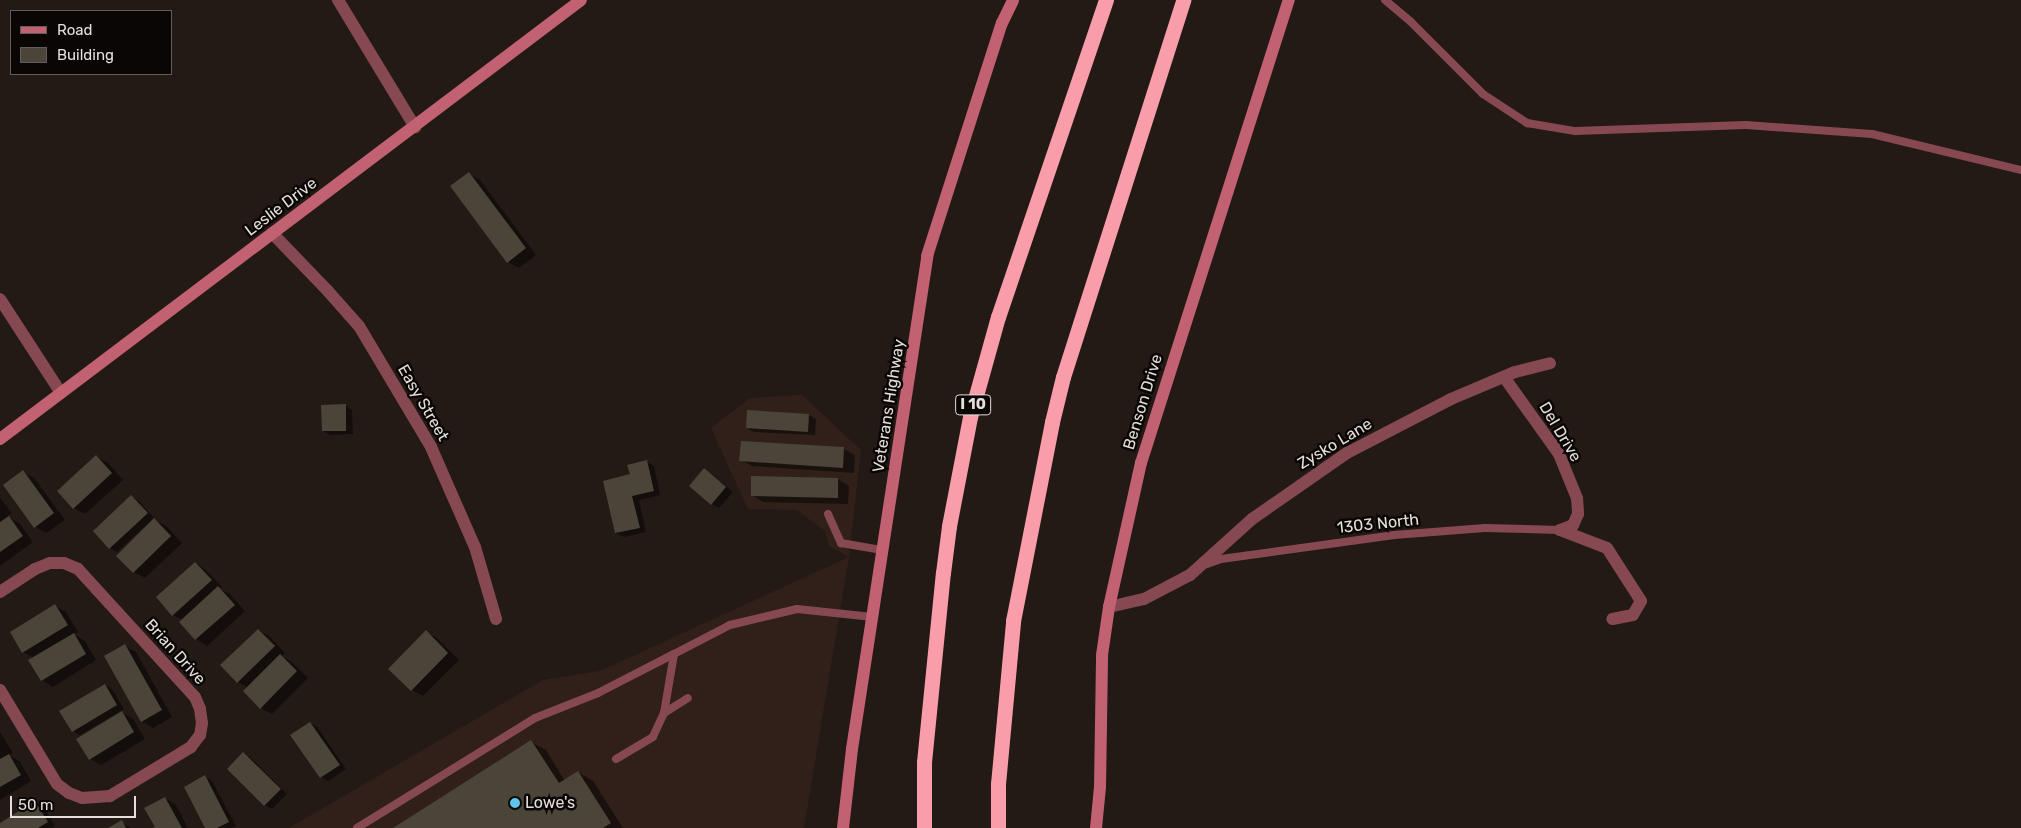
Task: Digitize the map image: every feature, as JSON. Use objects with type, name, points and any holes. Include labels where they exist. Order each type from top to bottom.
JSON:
[{"type":"highway","name":"I 10","points":[[924,828],[924,762],[943,573],[949,526],[970,417],[1001,308],[1106,0]]},
{"type":"highway","points":[[998,828],[998,784],[1013,621],[1052,422],[1063,377],[1183,0]]},
{"type":"street","points":[[338,0],[415,127]]},
{"type":"street","name":"Leslie Drive","points":[[0,439],[581,0]]},
{"type":"street","name":"Veterans Highway","points":[[843,828],[882,550],[927,256],[1002,23],[1013,0]]},
{"type":"street","name":"Benson Drive","points":[[1096,828],[1100,787],[1102,655],[1110,607],[1141,463],[1288,0]]},
{"type":"street","name":"Easy Street","points":[[272,234],[328,290],[359,326],[431,447],[475,547],[496,619]]},
{"type":"street","points":[[0,299],[61,393]]},
{"type":"street","name":"Zysko Lane","points":[[1110,607],[1144,600],[1166,589],[1200,566],[1252,519],[1347,453],[1451,399],[1504,377],[1550,363]]},
{"type":"street","name":"Del Drive","points":[[1504,377],[1558,454],[1577,498],[1578,514],[1572,525],[1560,530]]},
{"type":"street","points":[[1560,530],[1607,548],[1641,601],[1632,615],[1612,619]]},
{"type":"street","name":"Brian Drive","points":[[0,592],[35,569],[50,563],[64,563],[78,569],[195,697],[202,723],[200,736],[191,748],[110,796],[82,798],[69,793],[58,784],[0,690]]},
{"type":"lane","points":[[1385,0],[1411,22],[1483,94],[1527,123],[1575,131],[1746,125],[1872,134],[2021,170]]},
{"type":"lane","points":[[828,514],[840,543],[882,550]]},
{"type":"lane","name":"1303 North","points":[[1200,566],[1221,559],[1394,535],[1485,528],[1560,530]]},
{"type":"lane","points":[[357,828],[535,718],[598,693],[730,625],[797,609],[873,617]]},
{"type":"lane","points":[[616,759],[653,737],[664,713],[674,654]]},
{"type":"lane","points":[[664,713],[688,698]]},
{"type":"shaded area","points":[[802,395],[861,450],[849,557],[829,546],[825,531],[797,510],[748,509],[711,428],[750,398]]},
{"type":"shaded area","points":[[849,557],[804,828],[289,828],[543,680],[600,671]]},
{"type":"building","points":[[469,172],[526,248],[507,263],[450,186]]},
{"type":"building","points":[[346,404],[346,431],[322,431],[321,405]]},
{"type":"building","points":[[747,410],[809,414],[808,432],[746,428]]},
{"type":"building","points":[[741,441],[844,447],[843,468],[739,461]]},
{"type":"building","points":[[96,455],[112,473],[73,509],[57,491]]},
{"type":"building","points":[[647,460],[654,491],[632,496],[640,528],[615,533],[603,481],[630,474],[627,465]]},
{"type":"building","points":[[704,468],[726,487],[711,505],[689,486]]},
{"type":"building","points":[[23,470],[54,513],[34,528],[3,485]]},
{"type":"building","points":[[751,476],[838,478],[838,498],[751,496]]},
{"type":"building","points":[[131,495],[148,513],[109,549],[93,531]]},
{"type":"building","points":[[9,516],[23,536],[0,552],[0,522]]},
{"type":"building","points":[[154,518],[171,536],[133,573],[116,556]]},
{"type":"building","points":[[195,562],[212,580],[172,616],[156,597]]},
{"type":"building","points":[[218,586],[235,605],[195,640],[179,622]]},
{"type":"building","points":[[55,604],[68,625],[22,653],[10,632]]},
{"type":"building","points":[[258,629],[275,646],[237,683],[220,665]]},
{"type":"building","points":[[426,630],[448,653],[411,691],[388,669]]},
{"type":"building","points":[[74,633],[86,654],[41,681],[28,660]]},
{"type":"building","points":[[125,644],[162,710],[141,722],[104,656]]},
{"type":"building","points":[[280,654],[297,671],[260,709],[243,691]]},
{"type":"building","points":[[105,684],[117,705],[72,732],[59,711]]},
{"type":"building","points":[[122,711],[134,732],[89,760],[76,739]]},
{"type":"building","points":[[310,722],[340,765],[320,778],[290,735]]},
{"type":"building","name":"Lowe's","points":[[531,740],[559,783],[578,771],[611,823],[603,828],[393,828]]},
{"type":"building","points":[[243,752],[281,789],[264,806],[227,769]]},
{"type":"building","points":[[9,754],[21,775],[0,787],[0,759]]},
{"type":"building","points":[[205,775],[229,822],[217,828],[205,828],[184,787]]},
{"type":"building","points":[[165,797],[182,828],[152,828],[155,827],[144,808]]},
{"type":"building","points":[[35,801],[48,822],[38,828],[0,828],[0,823]]},
{"type":"building","points":[[122,820],[126,828],[108,828]]},
{"type":"place","name":"Lowe's","points":[[515,803]]}]
